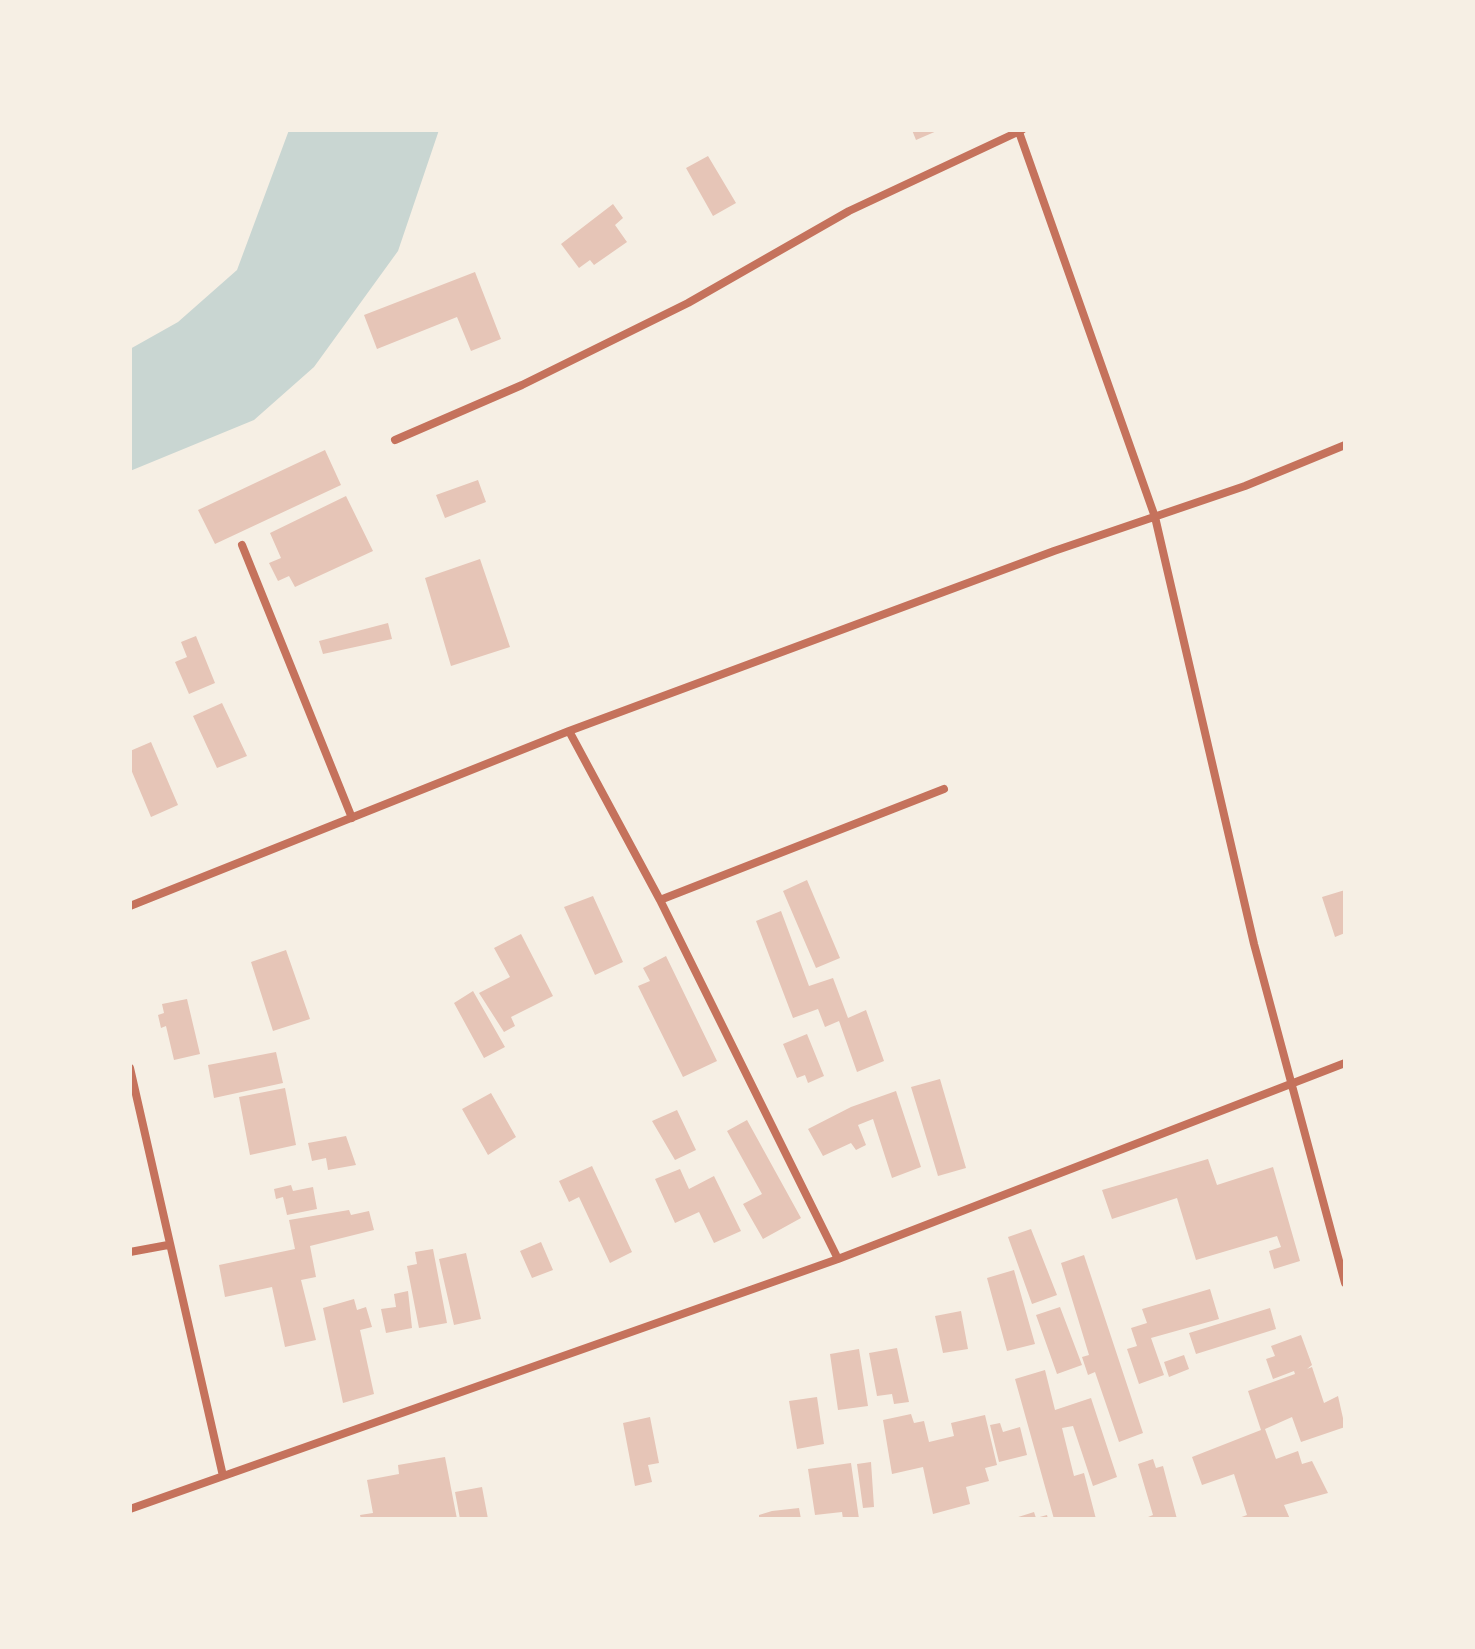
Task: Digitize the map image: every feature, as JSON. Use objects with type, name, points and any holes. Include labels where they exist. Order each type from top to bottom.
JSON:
[{"type":"street","points":[[395,440],[562,366],[688,303],[849,211],[1021,131],[1155,517],[1290,1085],[1345,1283]]},
{"type":"street","points":[[130,906],[569,731],[1345,445]]},
{"type":"street","points":[[242,545],[352,818]]},
{"type":"street","points":[[569,731],[660,900],[838,1259]]},
{"type":"street","points":[[660,900],[944,789]]},
{"type":"street","points":[[130,1509],[838,1259],[1345,1063]]},
{"type":"street","points":[[130,1068],[223,1476]]},
{"type":"street","points":[[130,1252],[168,1245]]},
{"type":"shaded area","points":[[289,130],[439,130],[398,251],[314,367],[254,420],[130,471],[130,349],[178,322],[237,270]]},
{"type":"building","points":[[912,130],[939,130],[916,140]]},
{"type":"building","points":[[708,156],[736,203],[713,216],[686,168]]},
{"type":"building","points":[[613,204],[623,218],[615,225],[627,242],[594,265],[590,260],[579,268],[561,244]]},
{"type":"building","points":[[475,272],[501,339],[471,351],[457,317],[377,349],[364,315]]},
{"type":"building","points":[[325,450],[341,485],[215,544],[198,510]]},
{"type":"building","points":[[478,480],[486,502],[445,518],[436,495]]},
{"type":"building","points":[[346,496],[373,551],[295,587],[289,576],[278,581],[269,563],[281,558],[270,533]]},
{"type":"building","points":[[480,559],[510,647],[451,666],[425,578]]},
{"type":"building","points":[[388,623],[392,639],[323,654],[319,641]]},
{"type":"building","points":[[196,636],[215,683],[189,694],[175,662],[187,657],[181,642]]},
{"type":"building","points":[[222,703],[247,756],[217,768],[193,716]]},
{"type":"building","points":[[151,742],[178,805],[151,817],[130,767],[130,751]]},
{"type":"building","points":[[807,880],[840,958],[816,968],[783,891]]},
{"type":"building","points":[[1345,890],[1345,933],[1335,937],[1322,897]]},
{"type":"building","points":[[593,896],[623,962],[595,975],[564,907]]},
{"type":"building","points":[[781,911],[809,986],[833,978],[848,1018],[866,1010],[884,1061],[857,1072],[839,1021],[825,1027],[818,1009],[793,1018],[756,921]]},
{"type":"building","points":[[521,934],[553,996],[511,1017],[515,1026],[504,1032],[479,993],[510,977],[494,948]]},
{"type":"building","points":[[286,950],[310,1019],[273,1031],[251,962]]},
{"type":"building","points":[[666,956],[717,1061],[683,1077],[638,986],[650,981],[643,968]]},
{"type":"building","points":[[473,991],[505,1047],[484,1058],[454,1003]]},
{"type":"building","points":[[187,999],[200,1054],[174,1060],[166,1026],[161,1028],[158,1015],[164,1013],[162,1004]]},
{"type":"building","points":[[807,1034],[824,1076],[808,1083],[805,1075],[797,1078],[783,1044]]},
{"type":"building","points":[[276,1052],[283,1083],[214,1098],[208,1065]]},
{"type":"building","points":[[940,1079],[966,1168],[938,1176],[911,1087]]},
{"type":"building","points":[[285,1088],[296,1145],[250,1155],[239,1097]]},
{"type":"building","points":[[896,1091],[921,1167],[892,1178],[873,1119],[858,1125],[866,1145],[856,1150],[851,1143],[823,1156],[808,1129],[851,1107]]},
{"type":"building","points":[[491,1093],[516,1137],[488,1155],[462,1109]]},
{"type":"building","points":[[677,1110],[696,1150],[675,1160],[652,1121]]},
{"type":"building","points":[[747,1120],[801,1218],[763,1239],[743,1204],[762,1194],[727,1131]]},
{"type":"building","points":[[346,1136],[356,1165],[328,1170],[326,1158],[312,1161],[308,1143]]},
{"type":"building","points":[[1208,1159],[1217,1185],[1273,1167],[1300,1261],[1274,1269],[1269,1251],[1281,1247],[1277,1236],[1196,1260],[1177,1198],[1112,1219],[1102,1190]]},
{"type":"building","points":[[592,1166],[632,1252],[610,1263],[579,1197],[569,1202],[559,1181]]},
{"type":"building","points":[[680,1169],[689,1189],[714,1176],[741,1231],[714,1243],[699,1212],[675,1223],[655,1179]]},
{"type":"building","points":[[291,1185],[293,1191],[313,1187],[317,1209],[287,1215],[283,1197],[276,1199],[274,1189]]},
{"type":"building","points":[[349,1210],[351,1215],[369,1211],[374,1230],[310,1246],[316,1277],[301,1280],[316,1340],[285,1347],[272,1287],[225,1297],[219,1265],[295,1249],[289,1220]]},
{"type":"building","points":[[1031,1229],[1057,1295],[1032,1304],[1008,1237]]},
{"type":"building","points":[[541,1242],[553,1270],[532,1278],[520,1251]]},
{"type":"building","points":[[433,1249],[447,1323],[419,1328],[407,1266],[417,1264],[415,1252]]},
{"type":"building","points":[[466,1253],[481,1319],[454,1325],[439,1259]]},
{"type":"building","points":[[1084,1255],[1143,1433],[1119,1442],[1095,1372],[1088,1375],[1082,1357],[1089,1355],[1061,1263]]},
{"type":"building","points":[[1014,1270],[1035,1344],[1007,1351],[987,1278]]},
{"type":"building","points":[[1210,1289],[1219,1319],[1151,1338],[1164,1375],[1139,1384],[1127,1349],[1137,1346],[1131,1328],[1147,1323],[1142,1309]]},
{"type":"building","points":[[408,1291],[412,1328],[386,1333],[381,1309],[396,1307],[394,1294]]},
{"type":"building","points":[[354,1299],[357,1310],[366,1307],[372,1327],[360,1330],[374,1394],[343,1403],[323,1308]]},
{"type":"building","points":[[1060,1307],[1082,1365],[1057,1374],[1036,1315]]},
{"type":"building","points":[[1270,1308],[1276,1329],[1196,1354],[1189,1333]]},
{"type":"building","points":[[961,1311],[968,1349],[943,1353],[935,1316]]},
{"type":"building","points":[[1301,1335],[1312,1365],[1307,1369],[1312,1367],[1324,1403],[1338,1396],[1345,1427],[1301,1442],[1292,1417],[1265,1429],[1276,1459],[1298,1451],[1302,1464],[1312,1461],[1328,1493],[1284,1505],[1290,1519],[1236,1519],[1247,1515],[1234,1474],[1202,1485],[1192,1457],[1261,1430],[1248,1391],[1295,1374],[1294,1371],[1273,1379],[1266,1359],[1275,1356],[1271,1346]]},
{"type":"building","points":[[897,1348],[909,1402],[894,1404],[892,1394],[877,1396],[869,1353]]},
{"type":"building","points":[[859,1349],[868,1406],[838,1410],[830,1354]]},
{"type":"building","points":[[1184,1355],[1189,1369],[1169,1377],[1164,1362]]},
{"type":"building","points":[[1045,1370],[1055,1410],[1091,1398],[1117,1477],[1093,1486],[1073,1426],[1062,1428],[1074,1476],[1084,1473],[1096,1519],[1054,1519],[1015,1379]]},
{"type":"building","points":[[817,1397],[824,1444],[797,1449],[789,1401]]},
{"type":"building","points":[[911,1414],[914,1423],[924,1421],[929,1442],[954,1436],[951,1423],[985,1415],[997,1465],[985,1468],[989,1481],[966,1487],[970,1504],[933,1514],[923,1467],[892,1474],[883,1420]]},
{"type":"building","points":[[650,1417],[659,1463],[648,1465],[652,1482],[635,1486],[623,1423]]},
{"type":"building","points":[[1000,1423],[1003,1432],[1020,1427],[1027,1455],[999,1462],[990,1425]]},
{"type":"building","points":[[445,1457],[457,1519],[361,1519],[360,1515],[373,1513],[367,1480],[399,1474],[398,1465]]},
{"type":"building","points":[[1153,1459],[1156,1468],[1163,1466],[1177,1519],[1143,1519],[1153,1515],[1138,1464]]},
{"type":"building","points":[[871,1462],[874,1507],[863,1508],[857,1464]]},
{"type":"building","points":[[851,1463],[859,1519],[843,1519],[842,1512],[815,1515],[808,1469]]},
{"type":"building","points":[[482,1487],[488,1519],[460,1519],[455,1492]]},
{"type":"building","points":[[799,1508],[801,1519],[759,1519],[759,1515],[772,1511]]},
{"type":"building","points":[[1034,1512],[1036,1518],[1047,1515],[1048,1519],[1012,1519]]}]
